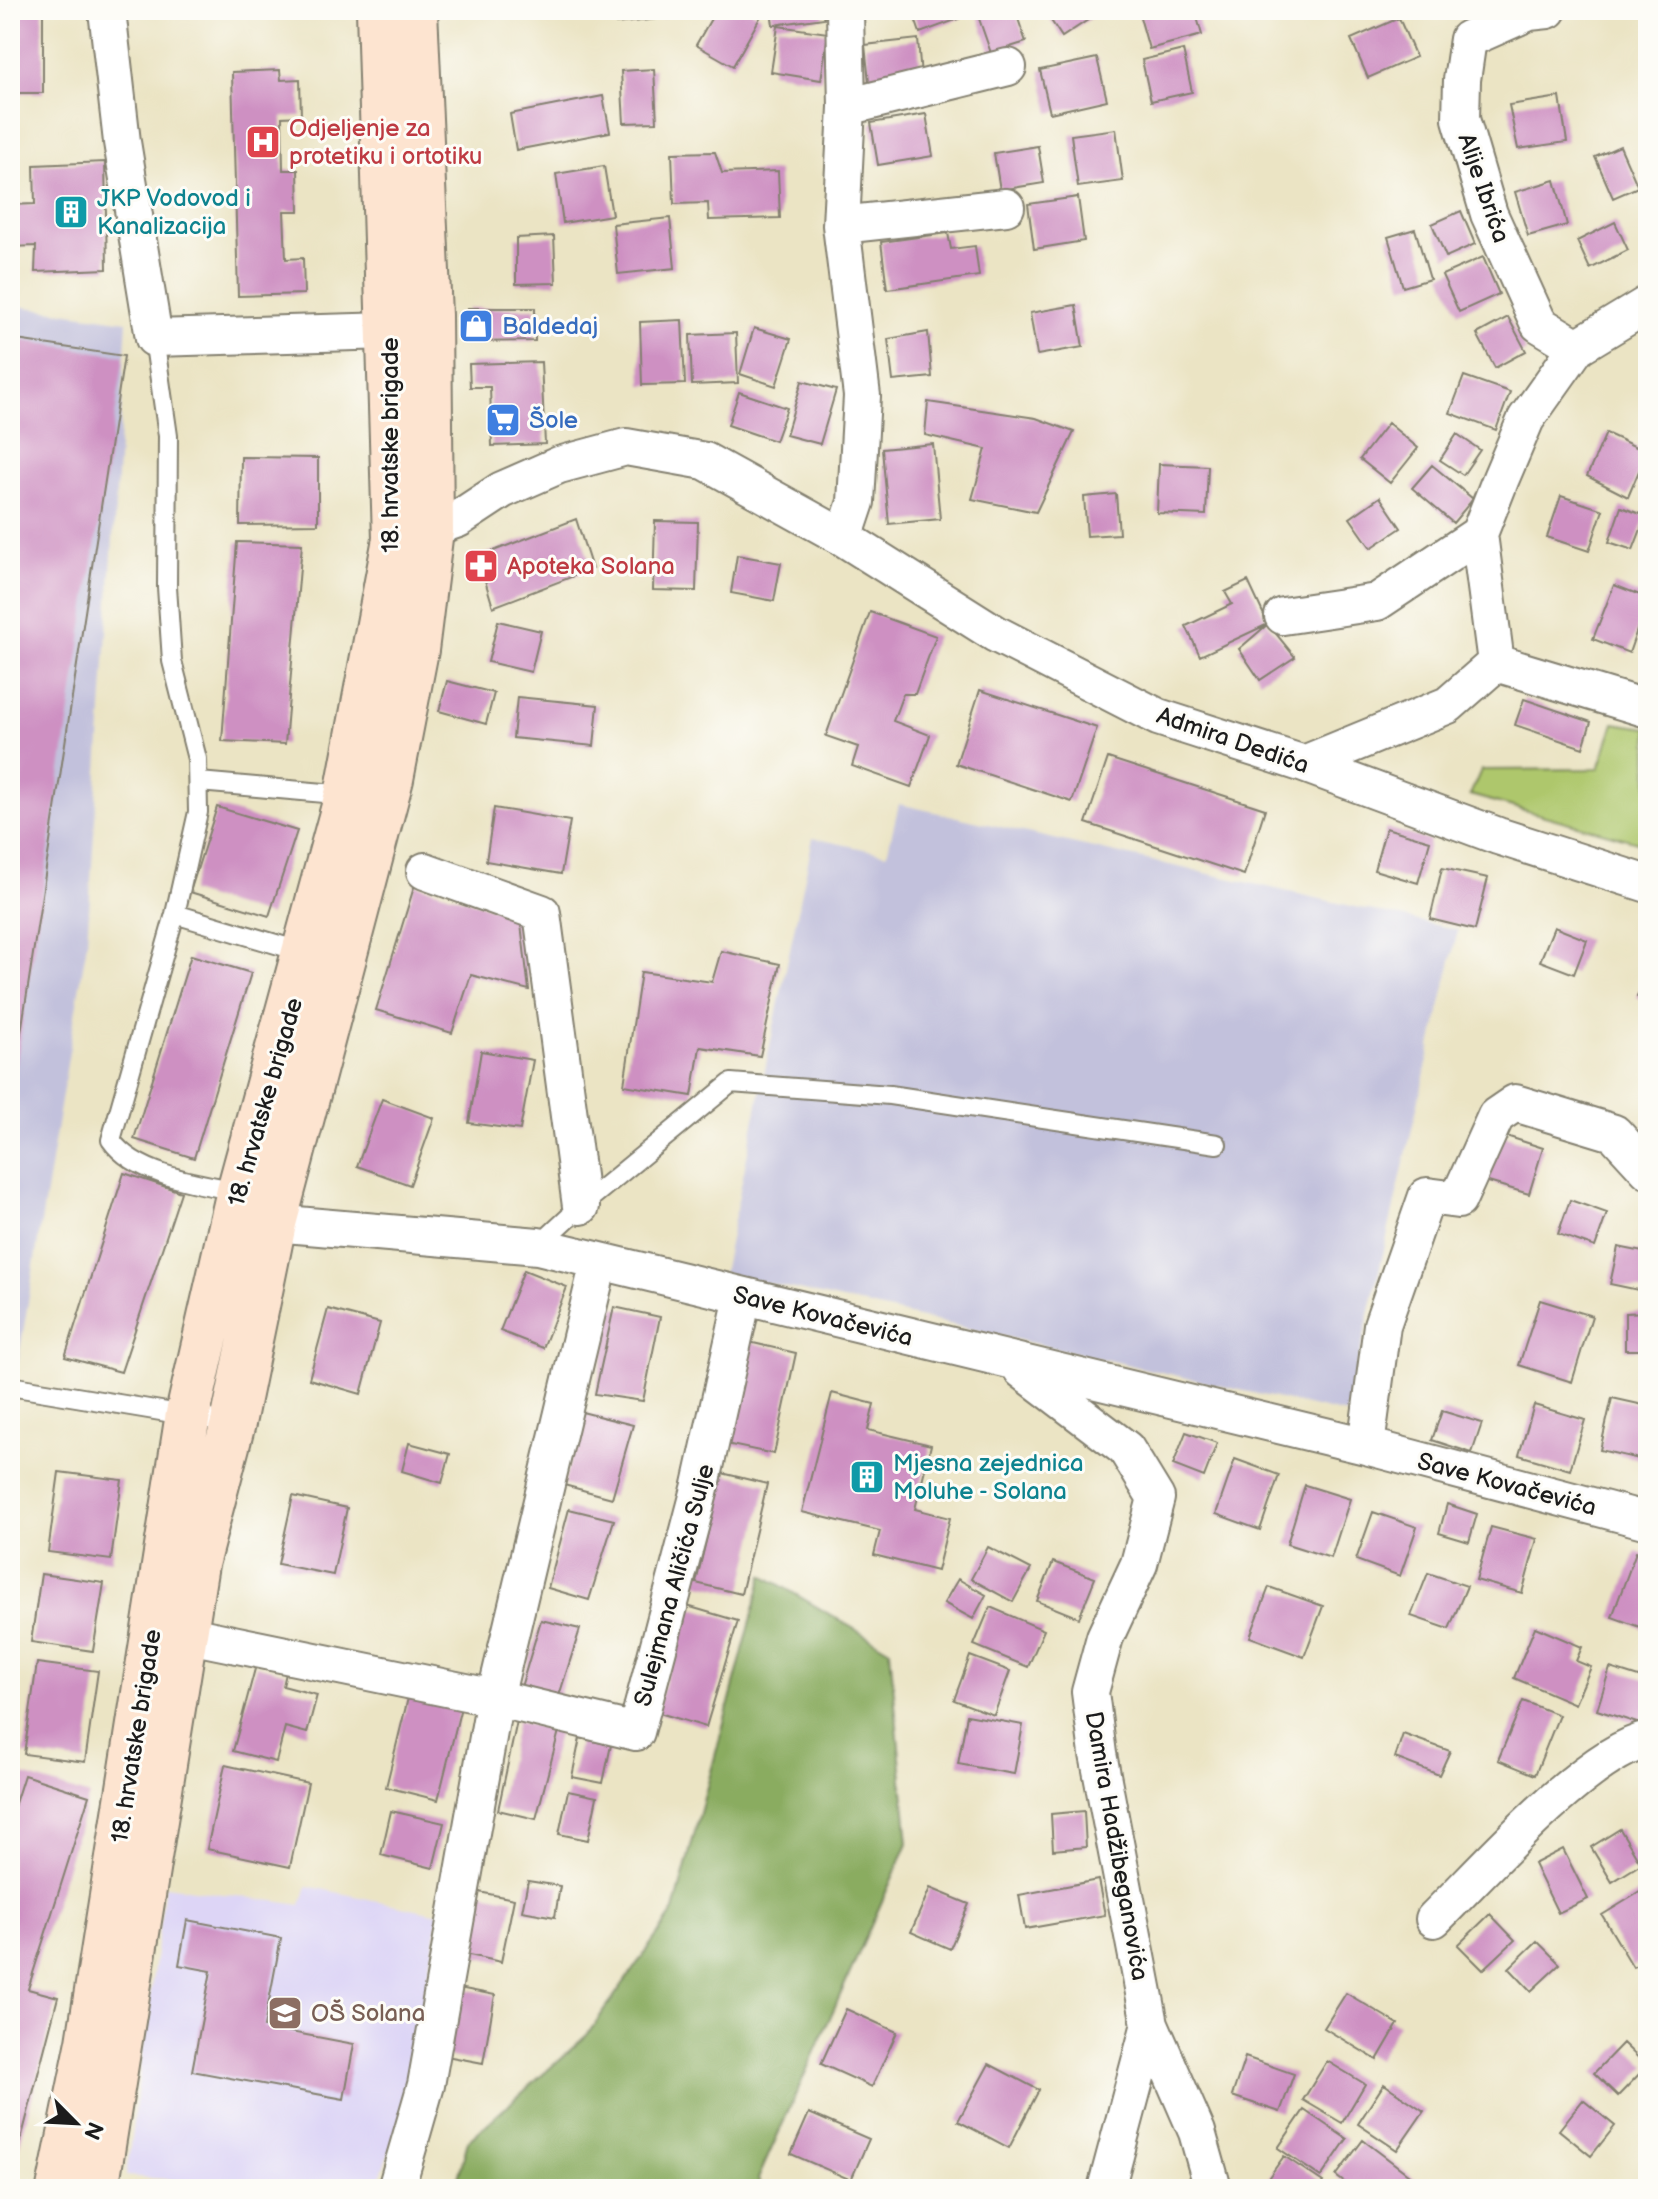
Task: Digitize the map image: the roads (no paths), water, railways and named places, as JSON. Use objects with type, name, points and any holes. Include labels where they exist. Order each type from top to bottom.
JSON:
[{"type":"main road","name":"18. hrvatske brigade","points":[[96,2189],[196,1564],[233,1423],[274,1223],[391,779],[416,650],[413,535],[390,331],[379,10]]},
{"type":"main road","name":"18. hrvatske brigade","points":[[59,2189],[89,2042],[188,1414],[239,1191],[306,953],[413,535],[429,315],[415,10]]},
{"type":"street","points":[[107,10],[122,142],[154,338]]},
{"type":"street","points":[[844,538],[856,502],[862,396],[841,225],[847,107],[845,10]]},
{"type":"street","name":"Alije Ibrića","points":[[1548,10],[1529,12],[1468,39],[1462,80],[1461,119],[1489,214],[1539,324],[1577,347]]},
{"type":"street","points":[[847,107],[1008,67]]},
{"type":"street","points":[[841,225],[1006,207]]},
{"type":"street","points":[[1496,663],[1479,534],[1526,419],[1577,347],[1648,304]]},
{"type":"street","name":"18. hrvatske brigade","points":[[154,338],[390,331]]},
{"type":"street","name":"Admira Dedića","points":[[413,535],[458,519],[502,490],[559,465],[626,447],[705,461],[844,538],[996,634],[1158,717],[1304,764],[1498,836],[1648,884]]},
{"type":"street","points":[[1283,616],[1377,602],[1479,534]]},
{"type":"street","points":[[1496,663],[1648,709]]},
{"type":"street","points":[[1304,764],[1448,705],[1496,663]]},
{"type":"street","points":[[425,871],[542,913],[581,1206]]},
{"type":"street","points":[[1366,1446],[1382,1325],[1427,1196],[1458,1200],[1496,1116],[1515,1103],[1614,1133],[1648,1170]]},
{"type":"street","name":"Save Kovačevića","points":[[274,1223],[538,1246],[1366,1446],[1648,1521]]},
{"type":"street","points":[[396,2189],[426,2085],[495,1698],[599,1262]]},
{"type":"street","name":"Sulejmana Aličića Sulje","points":[[495,1698],[636,1732],[701,1485],[743,1297]]},
{"type":"street","name":"Damira Hadžibeganovića","points":[[1010,1362],[1126,1449],[1156,1498],[1139,1564],[1105,1637],[1090,1692],[1098,1754],[1150,2024],[1197,2132],[1213,2189]]},
{"type":"street","name":"18. hrvatske brigade","points":[[184,1634],[495,1698]]},
{"type":"street","points":[[1434,1919],[1573,1784],[1626,1745],[1648,1740]]},
{"type":"street","name":"Damira Hadžibeganovića","points":[[1106,2189],[1150,2024]]},
{"type":"lane","points":[[154,338],[168,436],[167,587],[172,661],[193,737],[199,782],[193,842],[111,1140],[121,1154],[159,1172],[239,1191]]},
{"type":"lane","points":[[199,782],[347,795]]},
{"type":"lane","points":[[175,914],[306,953]]},
{"type":"lane","points":[[538,1246],[581,1206],[731,1083],[890,1095],[1217,1144]]},
{"type":"lane","points":[[10,1386],[233,1423]]},
{"type":"place","name":"Odjeljenje za protetiku i ortotiku","points":[[263,142]]},
{"type":"place","name":"JKP Vodovod i Kanalizacija","points":[[71,212]]},
{"type":"place","name":"Baldedaj","points":[[476,326]]},
{"type":"place","name":"Šole","points":[[503,420]]},
{"type":"place","name":"Apoteka Solana","points":[[481,566]]},
{"type":"place","name":"Mjesna zejednica Moluhe - Solana","points":[[867,1477]]},
{"type":"place","name":"OŠ Solana","points":[[285,2013]]}]
